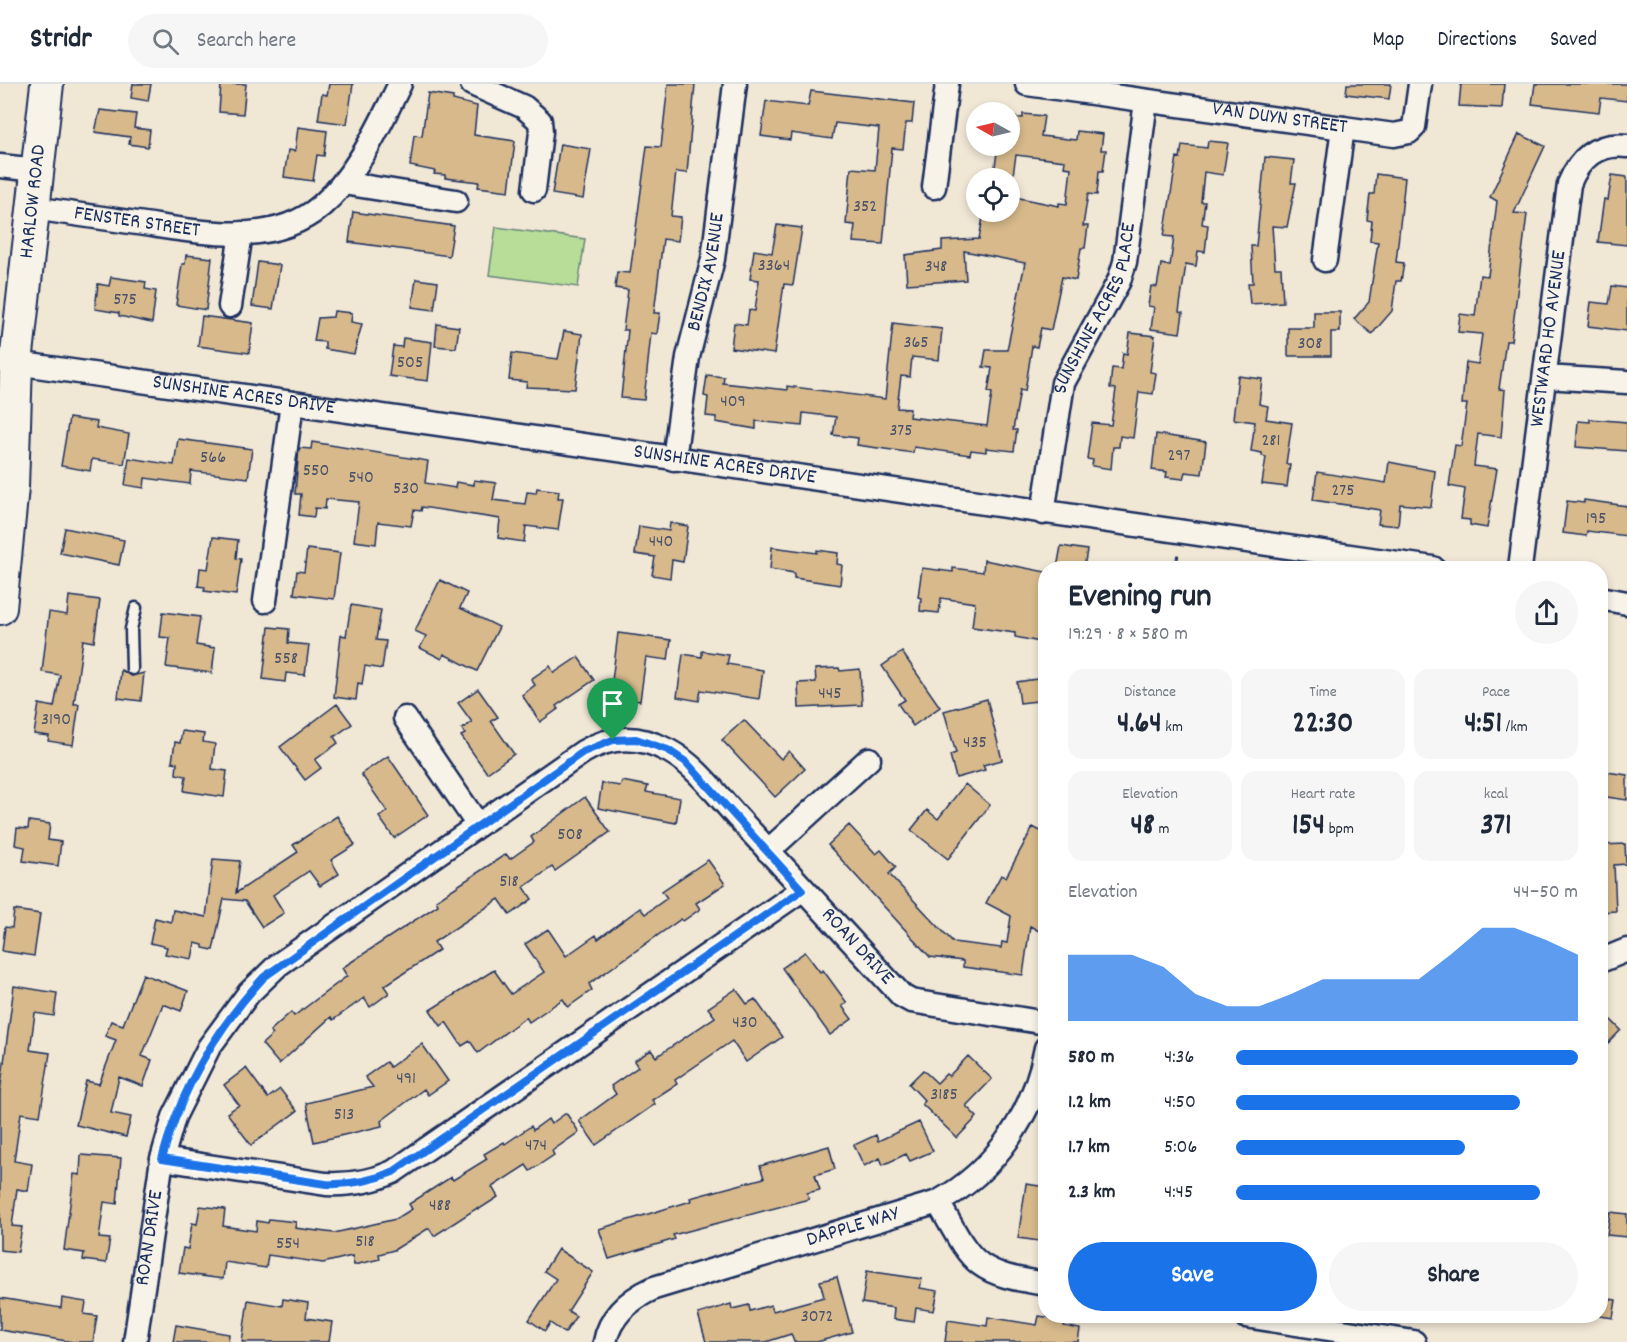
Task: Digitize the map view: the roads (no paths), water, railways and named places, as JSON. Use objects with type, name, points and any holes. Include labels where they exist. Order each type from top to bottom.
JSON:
[{"type":"main road","name":"HARLOW ROAD","points":[[0,608],[6,486],[16,363],[47,84]]},
{"type":"street","name":"FENSTER STREET","points":[[33,208],[203,232],[241,233],[272,229],[303,218],[321,206],[344,183],[400,84]]},
{"type":"street","points":[[472,84],[524,107],[540,121],[541,132],[534,189]]},
{"type":"street","name":"BENDIX AVENUE","points":[[674,459],[688,357],[713,259],[735,84]]},
{"type":"street","points":[[934,187],[947,84]]},
{"type":"street","name":"VAN DUYN STREET","points":[[1027,84],[1394,135],[1410,132],[1416,120],[1420,84]]},
{"type":"street","name":"SUNSHINE ACRES PLACE","points":[[1043,513],[1063,383],[1070,366],[1119,281],[1125,262],[1146,101]]},
{"type":"street","points":[[1325,260],[1343,128]]},
{"type":"street","name":"WESTWARD HO AVENUE","points":[[1521,561],[1569,184],[1579,164],[1593,152],[1609,146],[1627,146]]},
{"type":"street","points":[[0,166],[37,170]]},
{"type":"street","points":[[344,183],[456,201]]},
{"type":"street","points":[[230,306],[241,233]]},
{"type":"street","name":"SUNSHINE ACRES DRIVE","points":[[16,363],[1383,561]]},
{"type":"street","points":[[1545,377],[1627,382]]},
{"type":"street","points":[[265,601],[292,403]]},
{"type":"street","points":[[1608,599],[1627,603]]},
{"type":"street","points":[[405,718],[478,825]]},
{"type":"street","name":"ROAN DRIVE","points":[[135,1342],[162,1159],[174,1118],[197,1069],[226,1022],[264,977],[592,747],[613,740],[636,739],[668,750],[686,762],[902,996],[911,1001],[1038,1022]]},
{"type":"street","points":[[768,851],[869,759]]},
{"type":"street","points":[[162,1159],[326,1184],[353,1184],[378,1178],[403,1165],[802,890]]},
{"type":"street","points":[[1608,958],[1627,950]]},
{"type":"street","name":"DAPPLE WAY","points":[[605,1342],[615,1317],[623,1307],[654,1288],[938,1202],[971,1179],[1003,1147],[1030,1102],[1038,1075]]},
{"type":"street","points":[[938,1202],[961,1243],[980,1265],[1009,1278],[1038,1283]]},
{"type":"street","points":[[1290,1323],[1414,1342]]},
{"type":"lane","points":[[132,669],[131,629],[136,608]]}]
